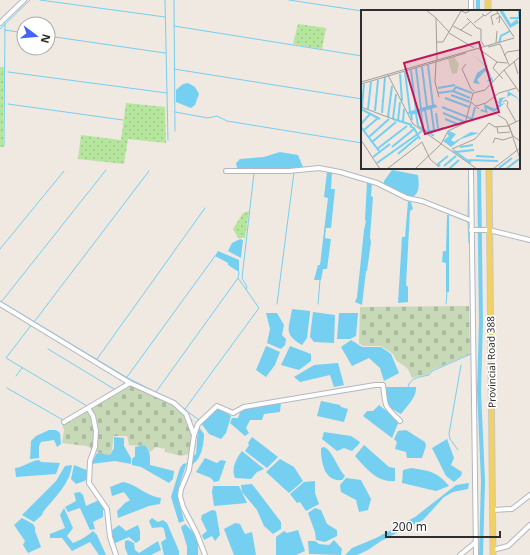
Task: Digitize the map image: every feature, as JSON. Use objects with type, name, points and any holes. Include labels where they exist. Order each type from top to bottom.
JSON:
[{"type":"main road","name":"Provincial Road 388","points":[[489,169],[488,230],[493,552]]},
{"type":"street","points":[[0,23],[24,0]]},
{"type":"street","points":[[226,171],[289,171],[319,168],[340,172],[377,183],[403,196],[422,201],[470,220]]},
{"type":"street","points":[[471,169],[470,220],[474,522],[476,555]]},
{"type":"street","points":[[471,230],[488,230],[530,240]]},
{"type":"street","points":[[0,304],[130,383],[151,392],[182,409],[186,414],[194,435]]},
{"type":"street","points":[[64,422],[130,383]]},
{"type":"street","points":[[205,555],[198,534],[183,507],[180,496],[181,489],[189,470],[194,435],[198,424],[216,406],[233,413],[244,407],[375,385],[384,385],[384,401],[387,409],[400,421]]},
{"type":"street","points":[[88,408],[93,416],[96,431],[95,447],[90,461],[89,483],[107,509],[110,537],[116,555]]},
{"type":"street","points":[[493,510],[512,509],[530,495]]},
{"type":"street","points":[[493,552],[508,546],[530,525]]},
{"type":"street","points":[[460,555],[476,542]]},
{"type":"green space","points":[[298,24],[326,28],[322,49],[293,44]]},
{"type":"green space","points":[[0,67],[4,67],[3,147],[0,147]]},
{"type":"green space","points":[[126,103],[165,107],[166,143],[128,139],[124,164],[78,159],[81,135],[121,140]]},
{"type":"green space","points":[[249,211],[245,238],[238,238],[233,229],[243,213]]},
{"type":"green space","points":[[469,306],[470,354],[432,370],[429,374],[412,378],[408,369],[396,360],[393,354],[381,346],[363,346],[359,343],[360,307]]},
{"type":"green space","points":[[126,386],[140,388],[163,399],[172,404],[185,416],[191,431],[189,454],[181,456],[165,452],[165,449],[156,447],[150,452],[144,446],[129,445],[127,436],[114,436],[110,455],[101,454],[95,451],[96,430],[89,408]]},
{"type":"green space","points":[[88,409],[91,414],[93,424],[94,451],[87,446],[62,443],[64,430],[62,424]]},
{"type":"water","points":[[188,83],[195,87],[199,94],[195,105],[191,108],[176,102],[176,90],[183,84]]},
{"type":"water","points":[[280,152],[298,155],[303,167],[294,169],[237,168],[236,163],[240,159],[264,157]]},
{"type":"water","points":[[392,170],[418,175],[418,191],[415,196],[412,197],[384,185],[384,181]]},
{"type":"water","points":[[327,172],[332,173],[331,189],[335,189],[331,228],[326,228],[325,238],[331,239],[327,269],[323,269],[321,280],[314,280],[318,265],[320,265],[328,198],[324,197]]},
{"type":"water","points":[[367,182],[372,184],[371,196],[373,197],[370,237],[371,242],[362,305],[355,302],[357,297],[366,221]]},
{"type":"water","points":[[408,201],[411,202],[413,209],[410,211],[406,285],[408,287],[408,302],[398,303],[402,237],[405,237]]},
{"type":"water","points":[[447,215],[449,215],[449,292],[446,292],[446,263],[442,262],[443,251],[446,251]]},
{"type":"water","points":[[240,239],[243,240],[241,258],[228,251],[232,243]]},
{"type":"water","points":[[218,251],[239,260],[239,272],[228,265],[228,263],[215,256]]},
{"type":"water","points":[[292,309],[310,311],[307,338],[302,345],[292,338],[290,334],[289,326]]},
{"type":"water","points":[[313,312],[335,315],[334,343],[314,342],[310,337]]},
{"type":"water","points":[[266,313],[277,313],[284,325],[282,335],[286,339],[285,345],[281,349],[267,343],[270,329]]},
{"type":"water","points":[[339,313],[358,313],[356,336],[350,339],[337,339]]},
{"type":"water","points":[[351,340],[362,347],[381,347],[391,354],[399,373],[384,381],[380,368],[369,358],[352,366],[341,347]]},
{"type":"water","points":[[266,346],[280,352],[275,365],[266,377],[256,370]]},
{"type":"water","points":[[290,346],[311,354],[311,361],[299,370],[281,365]]},
{"type":"water","points":[[338,363],[344,385],[334,387],[330,375],[300,382],[294,377],[314,365]]},
{"type":"water","points":[[386,387],[416,387],[413,398],[401,414],[387,404]]},
{"type":"water","points":[[321,401],[340,405],[341,407],[348,409],[344,422],[317,416]]},
{"type":"water","points":[[281,402],[280,412],[264,414],[262,420],[250,420],[246,428],[249,433],[245,436],[230,423],[232,418],[238,418],[241,410]]},
{"type":"water","points":[[379,405],[399,421],[392,438],[363,416],[367,411],[373,411]]},
{"type":"water","points":[[215,408],[218,408],[231,416],[226,433],[221,439],[209,434],[201,423]]},
{"type":"water","points":[[198,426],[204,434],[203,443],[200,456],[191,465],[191,458],[196,454]]},
{"type":"water","points":[[49,430],[56,430],[60,433],[61,444],[57,447],[54,440],[41,442],[39,446],[39,458],[30,459],[31,441],[36,436]]},
{"type":"water","points":[[406,430],[425,442],[426,446],[422,458],[407,458],[406,452],[395,449],[397,442],[394,439],[398,431]]},
{"type":"water","points":[[324,432],[351,436],[360,442],[352,451],[344,448],[337,451],[322,439]]},
{"type":"water","points":[[114,437],[124,438],[124,446],[131,458],[131,464],[115,461],[91,464],[97,453],[110,455],[114,448]]},
{"type":"water","points":[[252,437],[278,457],[267,468],[245,451]]},
{"type":"water","points":[[447,439],[454,458],[451,465],[462,472],[461,476],[454,482],[446,476],[432,448]]},
{"type":"water","points":[[144,445],[149,451],[150,465],[174,471],[173,479],[169,483],[141,467],[132,465],[132,459],[135,456],[135,447]]},
{"type":"water","points":[[364,445],[389,467],[395,468],[395,481],[389,481],[377,477],[355,456]]},
{"type":"water","points":[[324,447],[330,452],[345,476],[342,480],[331,478],[327,474],[323,465],[321,453],[321,448]]},
{"type":"water","points":[[242,451],[264,469],[257,472],[251,479],[235,478],[235,464]]},
{"type":"water","points":[[205,458],[217,463],[221,460],[226,461],[219,481],[214,482],[211,478],[196,472]]},
{"type":"water","points":[[280,459],[294,467],[303,481],[289,493],[266,472]]},
{"type":"water","points":[[39,460],[41,462],[60,463],[56,474],[16,477],[15,468]]},
{"type":"water","points":[[187,463],[180,483],[178,497],[184,521],[179,523],[171,497],[180,468],[183,464]]},
{"type":"water","points":[[72,465],[71,472],[65,484],[42,515],[34,522],[22,515],[56,481],[65,466]]},
{"type":"water","points":[[74,465],[89,471],[87,480],[76,484],[71,479]]},
{"type":"water","points":[[411,468],[432,472],[440,477],[449,486],[436,491],[402,483],[403,470]]},
{"type":"water","points":[[346,478],[361,480],[371,499],[368,510],[359,512],[356,500],[341,492],[340,485]]},
{"type":"water","points":[[315,481],[315,493],[319,504],[306,511],[300,502],[297,503],[290,494],[304,482]]},
{"type":"water","points":[[123,482],[161,498],[160,504],[149,506],[118,518],[117,511],[130,500],[124,492],[112,496],[110,487]]},
{"type":"water","points":[[469,483],[468,489],[453,492],[444,497],[423,520],[357,555],[345,555],[352,548],[376,538],[415,517],[456,485]]},
{"type":"water","points":[[252,484],[281,522],[281,529],[273,534],[264,526],[257,510],[242,492],[241,485]]},
{"type":"water","points":[[213,486],[239,486],[247,503],[214,506],[212,492]]},
{"type":"water","points":[[80,492],[83,495],[86,506],[99,500],[105,509],[103,510],[103,517],[93,522],[95,529],[90,530],[80,508],[68,512],[65,507],[76,501],[74,493]]},
{"type":"water","points":[[64,508],[73,528],[67,536],[73,543],[84,538],[93,531],[97,535],[106,555],[99,555],[90,542],[72,551],[62,538],[50,538],[50,534],[65,528],[60,515]]},
{"type":"water","points":[[315,508],[321,510],[327,524],[337,530],[337,536],[325,542],[316,540],[315,532],[308,513]]},
{"type":"water","points":[[212,510],[216,511],[220,535],[215,541],[212,536],[204,540],[202,535],[207,531],[201,519],[202,515]]},
{"type":"water","points":[[22,518],[33,524],[35,527],[41,547],[28,553],[23,545],[25,541],[14,525]]},
{"type":"water","points":[[152,518],[158,522],[163,520],[167,523],[179,551],[179,555],[164,555],[161,542],[166,539],[164,529],[162,527],[152,528],[149,521]]},
{"type":"water","points":[[235,523],[240,524],[245,534],[252,532],[256,555],[234,555],[224,529]]},
{"type":"water","points":[[185,524],[194,533],[198,544],[198,555],[187,555],[187,546],[181,527]]},
{"type":"water","points":[[119,525],[126,531],[138,525],[140,540],[136,543],[129,537],[113,544],[111,531]]},
{"type":"water","points":[[298,530],[305,551],[296,555],[276,555],[276,537],[284,531],[287,533]]},
{"type":"water","points":[[128,540],[134,543],[135,550],[139,553],[158,541],[161,550],[151,555],[128,555],[125,548],[125,541]]},
{"type":"water","points":[[334,540],[342,549],[341,555],[309,554],[308,541],[315,541],[319,544],[329,545]]},
{"type":"waterway","points":[[0,29],[30,0]]},
{"type":"waterway","points":[[40,0],[165,17]]},
{"type":"waterway","points":[[165,0],[168,140]]},
{"type":"waterway","points":[[174,0],[175,131]]},
{"type":"waterway","points":[[289,0],[361,11]]},
{"type":"waterway","points":[[478,0],[478,10]]},
{"type":"waterway","points":[[4,146],[5,24]]},
{"type":"waterway","points":[[174,26],[361,56]]},
{"type":"waterway","points":[[5,30],[16,32]]},
{"type":"waterway","points":[[56,37],[165,53]]},
{"type":"waterway","points":[[174,69],[361,99]]},
{"type":"waterway","points":[[8,72],[167,93]]},
{"type":"waterway","points":[[8,104],[123,120]]},
{"type":"waterway","points":[[175,112],[208,118],[217,116],[227,121],[361,143]]},
{"type":"waterway","points":[[468,217],[469,169]]},
{"type":"waterway","points":[[479,169],[481,322],[479,391],[483,481],[481,555]]},
{"type":"waterway","points":[[2,301],[106,170]]},
{"type":"waterway","points":[[0,249],[64,171]]},
{"type":"waterway","points":[[34,322],[149,171]]},
{"type":"waterway","points":[[277,304],[294,172]]},
{"type":"waterway","points":[[246,289],[247,287],[242,278],[254,173]]},
{"type":"waterway","points":[[387,190],[395,194]]},
{"type":"waterway","points":[[97,359],[205,208]]},
{"type":"waterway","points":[[456,217],[468,222],[469,243]]},
{"type":"waterway","points":[[127,377],[215,256]]},
{"type":"waterway","points":[[238,278],[239,272]]},
{"type":"waterway","points":[[156,392],[238,278],[259,308],[185,409]]},
{"type":"waterway","points":[[318,304],[320,280]]},
{"type":"waterway","points":[[446,304],[447,292]]},
{"type":"waterway","points":[[0,301],[126,377],[165,397]]},
{"type":"waterway","points":[[32,324],[6,358],[87,406]]},
{"type":"waterway","points":[[48,349],[114,389]]},
{"type":"waterway","points":[[408,387],[413,379],[429,375],[432,371],[471,354]]},
{"type":"waterway","points":[[458,450],[450,439],[449,434],[461,365]]},
{"type":"waterway","points":[[16,376],[22,368]]},
{"type":"waterway","points":[[102,397],[127,382]]},
{"type":"waterway","points":[[7,388],[63,420],[80,410]]},
{"type":"waterway","points":[[179,405],[199,420]]},
{"type":"waterway","points":[[189,416],[192,421]]}]
